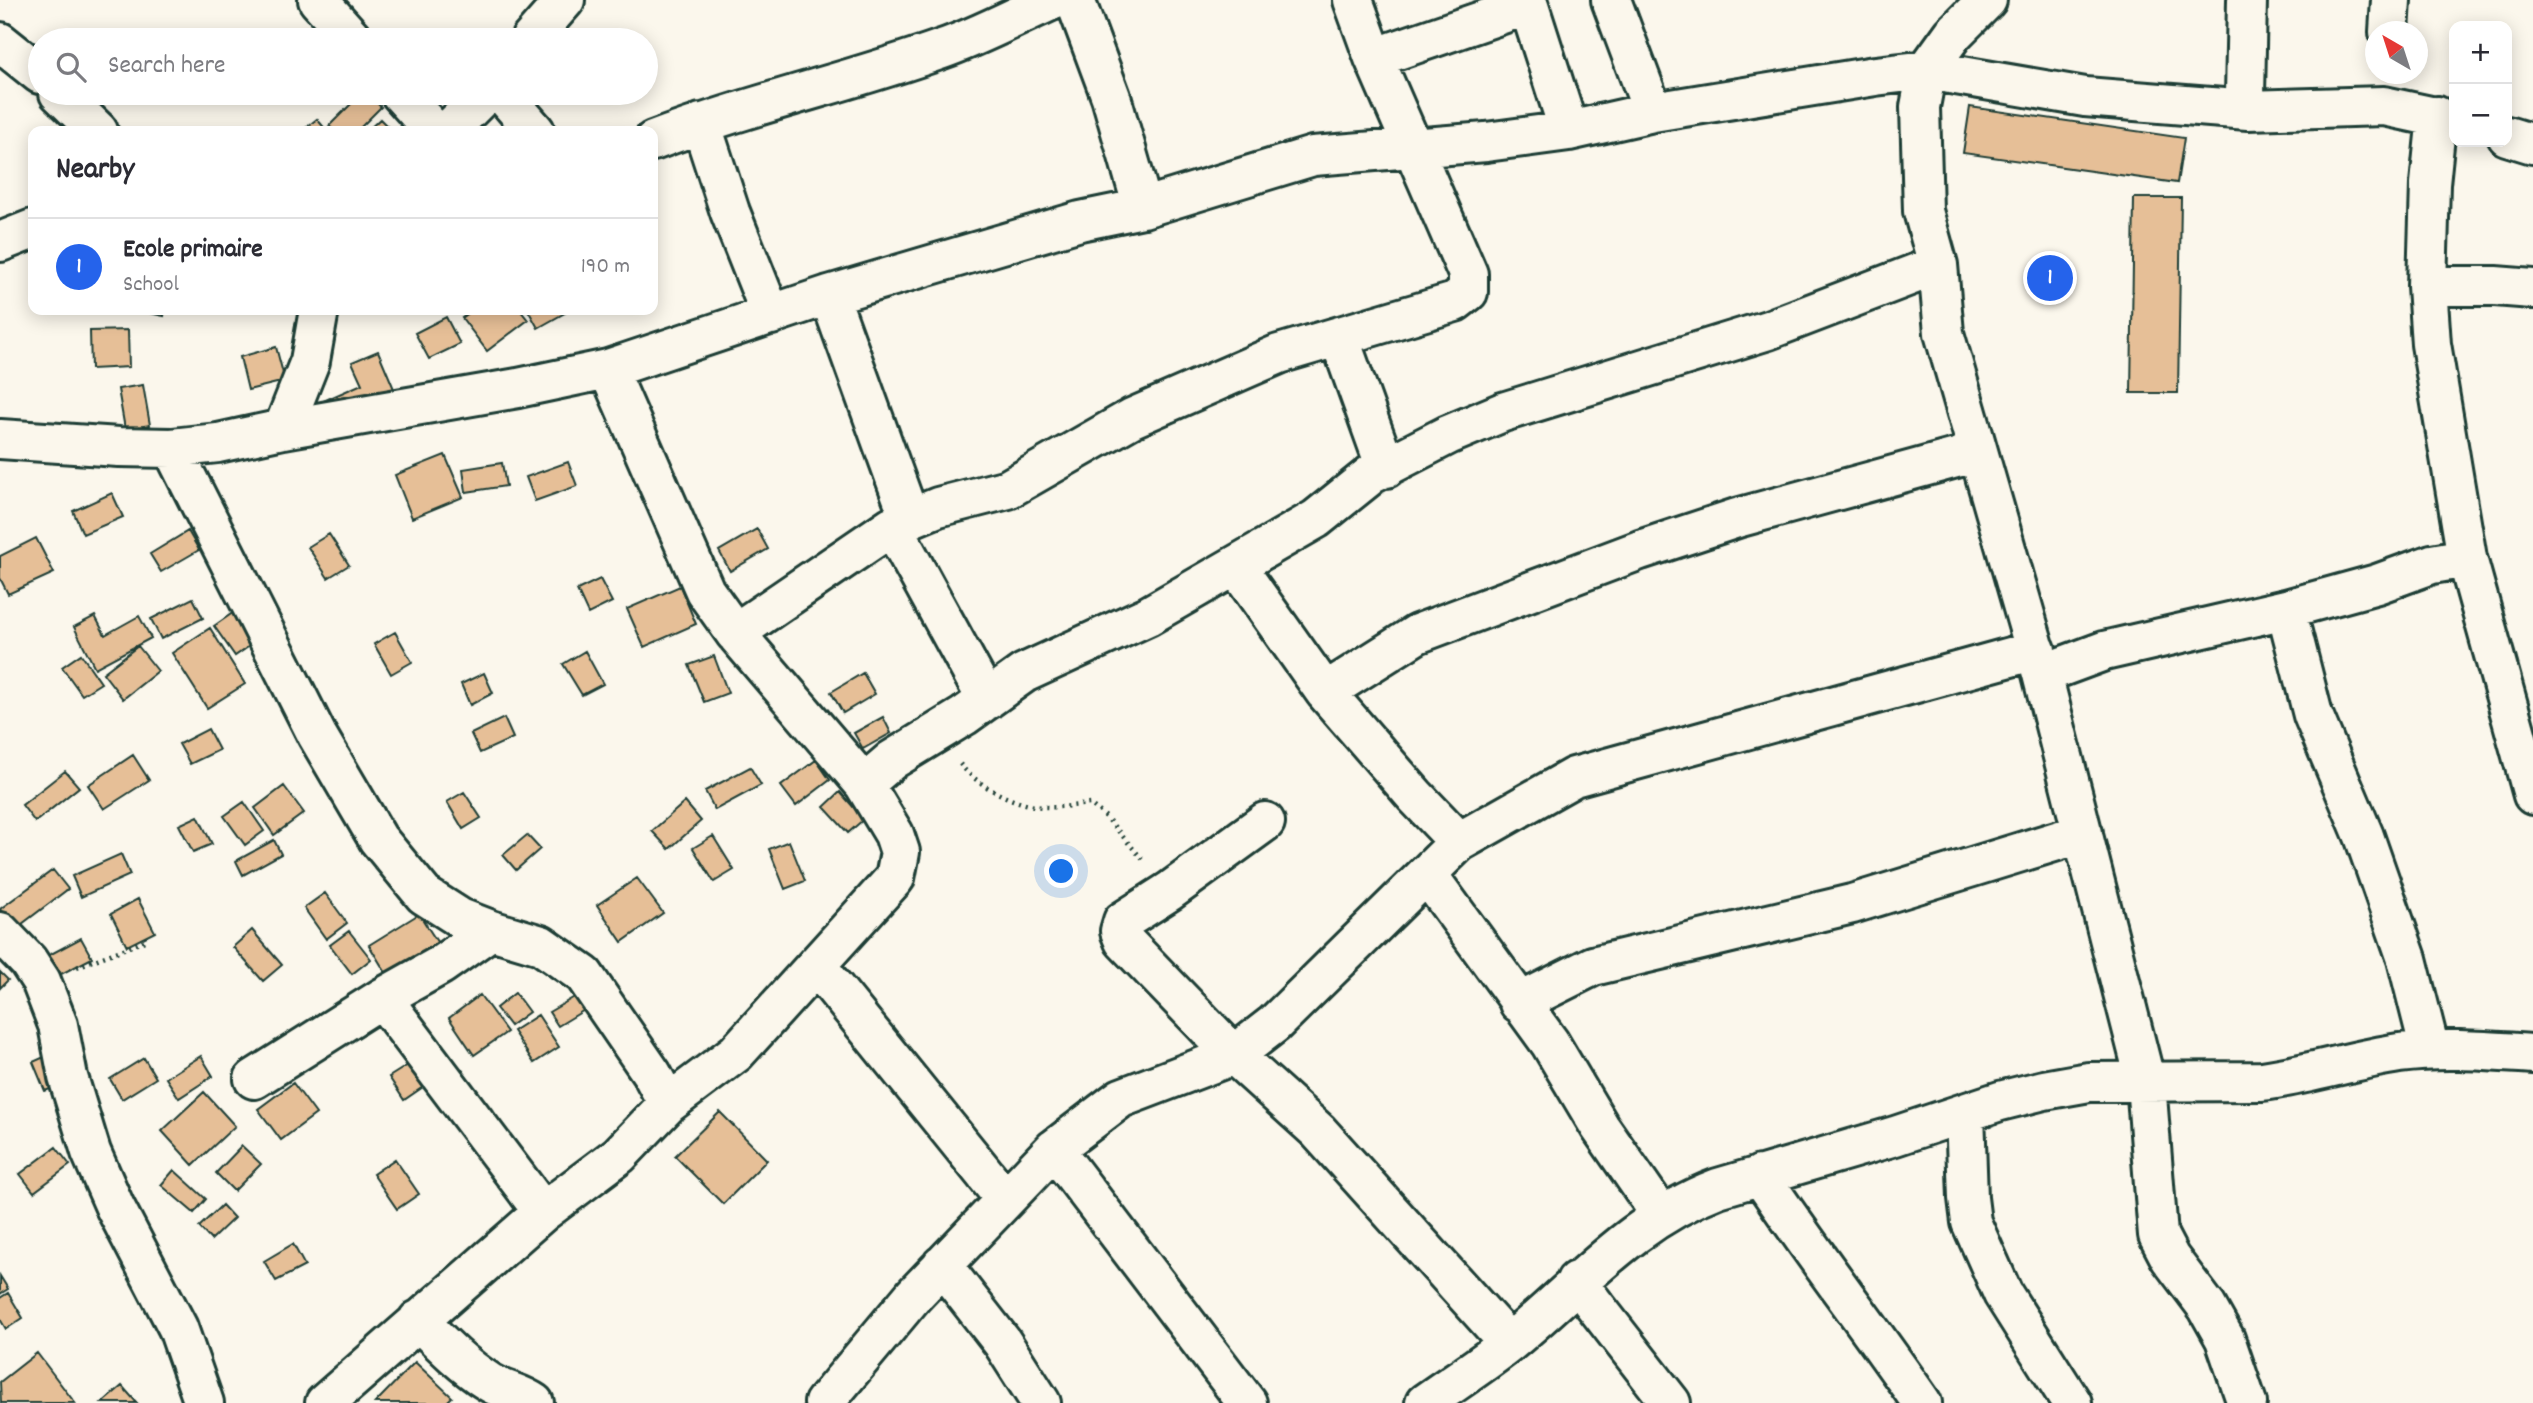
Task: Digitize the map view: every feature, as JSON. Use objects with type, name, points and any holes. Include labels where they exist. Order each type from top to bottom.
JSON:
[{"type":"street","points":[[318,0],[343,28]]},
{"type":"street","points":[[658,139],[701,123],[841,82],[944,48],[1054,0]]},
{"type":"street","points":[[1074,0],[1111,97],[1143,208]]},
{"type":"street","points":[[735,633],[901,522],[938,507],[1008,489],[1132,418],[1279,354],[1455,302],[1468,292],[1468,274],[1374,58],[1353,0]]},
{"type":"street","points":[[1611,0],[1654,112]]},
{"type":"street","points":[[1987,0],[1953,34],[1927,70],[1920,107],[1923,211],[1938,265],[1944,333],[2039,662],[2146,1083],[2158,1235],[2170,1258],[2207,1307],[2225,1339],[2247,1403]]},
{"type":"street","points":[[2247,0],[2245,95],[2248,110]]},
{"type":"street","points":[[2390,21],[2391,0]]},
{"type":"street","points":[[1374,58],[1527,2],[1569,131]]},
{"type":"street","points":[[0,42],[28,64]]},
{"type":"street","points":[[0,439],[172,448],[218,443],[608,369],[829,295],[1080,221],[1143,208],[1313,156],[1486,142],[1569,131],[1654,112],[1927,70],[2085,97],[2248,110],[2385,90],[2446,118],[2430,184],[2427,286],[2431,344],[2467,558],[2533,794]]},
{"type":"street","points":[[72,105],[93,126]]},
{"type":"street","points":[[411,105],[430,126]]},
{"type":"street","points":[[453,126],[474,105]]},
{"type":"street","points":[[512,105],[531,126]]},
{"type":"street","points":[[701,123],[730,212],[771,315]]},
{"type":"street","points":[[2512,138],[2533,144]]},
{"type":"street","points":[[0,242],[28,231]]},
{"type":"street","points":[[864,784],[892,760],[1024,673],[1148,616],[1316,519],[1372,474],[1448,435],[1503,412],[1768,330],[1938,265]]},
{"type":"street","points":[[2427,286],[2533,289]]},
{"type":"street","points":[[829,295],[901,522],[986,700]]},
{"type":"street","points":[[283,429],[310,361],[314,315]]},
{"type":"street","points":[[1339,337],[1386,468]]},
{"type":"street","points":[[325,1403],[543,1212],[619,1155],[668,1104],[736,1053],[895,878],[900,852],[894,834],[864,784],[735,633],[705,591],[608,369]]},
{"type":"street","points":[[172,448],[317,735],[378,839],[424,895],[460,918],[541,945],[584,975],[652,1074],[668,1104]]},
{"type":"street","points":[[1325,692],[1418,635],[1628,554],[1737,518],[1978,452]]},
{"type":"street","points":[[824,1403],[914,1295],[1054,1149],[1121,1098],[1234,1055],[1274,1024],[1459,842],[1574,777],[2039,662],[2188,633],[2286,609],[2377,584],[2432,564],[2467,558]]},
{"type":"street","points":[[1236,566],[1325,692],[1415,796],[1459,842]]},
{"type":"street","points":[[2286,609],[2313,715],[2364,836],[2407,959],[2430,1050]]},
{"type":"street","points":[[1265,822],[1170,891],[1123,920],[1120,931],[1124,941],[1234,1055],[1318,1132],[1509,1343]]},
{"type":"street","points":[[1519,1003],[1593,966],[1852,904],[2083,833]]},
{"type":"street","points":[[1427,874],[1550,1043],[1600,1127],[1661,1215]]},
{"type":"street","points":[[254,1079],[382,998],[441,965],[491,930]]},
{"type":"street","points":[[0,932],[27,961],[41,982],[58,1025],[68,1077],[91,1152],[115,1207],[178,1328],[204,1403]]},
{"type":"street","points":[[816,965],[1005,1199]]},
{"type":"street","points":[[382,998],[543,1212]]},
{"type":"street","points":[[1425,1403],[1509,1343],[1614,1248],[1661,1215],[1689,1198],[1760,1175],[1965,1114],[2000,1101],[2078,1084],[2262,1081],[2362,1060],[2430,1050],[2533,1054]]},
{"type":"street","points":[[1965,1114],[1971,1222],[2003,1294],[2072,1403]]},
{"type":"street","points":[[1054,1149],[1247,1403]]},
{"type":"street","points":[[1760,1175],[1810,1249],[1922,1403]]},
{"type":"street","points":[[942,1265],[1002,1342],[1041,1403]]},
{"type":"street","points":[[1576,1282],[1671,1403]]},
{"type":"street","points":[[418,1320],[459,1361],[491,1384],[523,1395],[534,1403]]},
{"type":"path","points":[[935,733],[972,779],[1022,804],[1045,808],[1090,804],[1106,817],[1170,891]]},
{"type":"path","points":[[41,982],[147,940]]},
{"type":"building","points":[[350,105],[381,107],[362,126],[329,126]]},
{"type":"building","points":[[1970,107],[2184,138],[2177,183],[1963,153]]},
{"type":"building","points":[[317,119],[323,126],[308,126]]},
{"type":"building","points":[[380,119],[387,126],[372,126]]},
{"type":"building","points":[[2134,198],[2181,198],[2178,393],[2131,393]]},
{"type":"building","points":[[466,315],[524,315],[528,320],[487,351],[462,318]]},
{"type":"building","points":[[531,315],[561,315],[538,328]]},
{"type":"building","points":[[446,317],[460,344],[429,359],[415,333]]},
{"type":"building","points":[[128,330],[129,367],[91,369],[90,331]]},
{"type":"building","points":[[276,347],[285,381],[248,390],[240,357]]},
{"type":"building","points":[[378,351],[400,403],[312,406],[362,384],[352,362]]},
{"type":"building","points":[[143,385],[150,425],[125,429],[118,389]]},
{"type":"building","points":[[445,455],[463,497],[412,518],[395,475]]},
{"type":"building","points":[[568,462],[577,486],[535,501],[526,477]]},
{"type":"building","points":[[502,463],[506,486],[466,492],[463,469]]},
{"type":"building","points":[[112,493],[123,517],[83,534],[73,511]]},
{"type":"building","points":[[757,529],[768,549],[730,571],[719,551]]},
{"type":"building","points":[[188,531],[199,550],[161,572],[150,554]]},
{"type":"building","points":[[329,534],[349,565],[328,578],[308,547]]},
{"type":"building","points":[[36,538],[54,573],[8,594],[0,578],[0,556]]},
{"type":"building","points":[[600,579],[612,602],[588,614],[577,590]]},
{"type":"building","points":[[680,586],[696,624],[644,647],[627,609]]},
{"type":"building","points":[[193,598],[203,618],[161,639],[151,619]]},
{"type":"building","points":[[237,610],[258,640],[235,656],[214,626]]},
{"type":"building","points":[[95,616],[105,635],[139,616],[151,638],[95,668],[74,627]]},
{"type":"building","points":[[210,628],[245,684],[207,708],[172,653]]},
{"type":"building","points":[[395,632],[412,662],[391,674],[374,644]]},
{"type":"building","points":[[138,646],[158,671],[123,699],[103,673]]},
{"type":"building","points":[[585,651],[603,684],[582,695],[563,664]]},
{"type":"building","points":[[81,654],[101,683],[82,695],[62,667]]},
{"type":"building","points":[[714,656],[728,693],[704,702],[689,665]]},
{"type":"building","points":[[484,673],[493,693],[470,705],[461,684]]},
{"type":"building","points":[[863,673],[875,694],[843,713],[831,692]]},
{"type":"building","points":[[883,717],[891,733],[863,749],[854,733]]},
{"type":"building","points":[[504,718],[513,738],[480,753],[471,734]]},
{"type":"building","points":[[208,729],[219,750],[190,764],[179,744]]},
{"type":"building","points":[[133,755],[149,780],[104,809],[88,785]]},
{"type":"building","points":[[816,760],[830,780],[796,806],[781,786]]},
{"type":"building","points":[[750,767],[761,785],[715,810],[705,791]]},
{"type":"building","points":[[65,771],[79,787],[35,822],[22,805]]},
{"type":"building","points":[[284,786],[304,813],[274,835],[255,808]]},
{"type":"building","points":[[464,792],[481,818],[463,829],[447,802]]},
{"type":"building","points":[[840,792],[864,819],[848,833],[824,807]]},
{"type":"building","points":[[244,802],[264,831],[245,845],[224,816]]},
{"type":"building","points":[[685,802],[701,821],[669,849],[652,831]]},
{"type":"building","points":[[198,816],[212,844],[193,852],[179,825]]},
{"type":"building","points":[[527,835],[540,849],[516,870],[503,855]]},
{"type":"building","points":[[713,836],[734,870],[714,882],[693,848]]},
{"type":"building","points":[[274,840],[281,854],[243,875],[236,861]]},
{"type":"building","points":[[789,841],[805,881],[785,889],[769,849]]},
{"type":"building","points":[[121,854],[130,875],[81,897],[72,876]]},
{"type":"building","points":[[53,870],[68,889],[14,930],[0,909]]},
{"type":"building","points":[[637,878],[663,913],[622,942],[597,905]]},
{"type":"building","points":[[325,893],[347,923],[326,939],[304,908]]},
{"type":"building","points":[[138,899],[155,932],[127,946],[111,914]]},
{"type":"building","points":[[419,914],[443,951],[392,983],[369,945]]},
{"type":"building","points":[[252,930],[282,965],[263,981],[233,947]]},
{"type":"building","points":[[349,931],[371,959],[352,974],[330,945]]},
{"type":"building","points":[[81,938],[92,958],[46,982],[36,962]]},
{"type":"building","points":[[0,972],[8,980],[0,988]]},
{"type":"building","points":[[515,993],[529,1012],[510,1026],[496,1008]]},
{"type":"building","points":[[480,995],[507,1032],[474,1055],[449,1018]]},
{"type":"building","points":[[578,995],[586,1009],[558,1026],[549,1012]]},
{"type":"building","points":[[538,1015],[559,1047],[534,1063],[513,1031]]},
{"type":"building","points":[[53,1053],[66,1083],[45,1091],[33,1062]]},
{"type":"building","points":[[201,1056],[213,1076],[179,1098],[166,1078]]},
{"type":"building","points":[[144,1058],[156,1078],[122,1099],[110,1079]]},
{"type":"building","points":[[408,1065],[423,1087],[404,1100],[389,1077]]},
{"type":"building","points":[[293,1083],[316,1114],[281,1140],[258,1109]]},
{"type":"building","points":[[204,1092],[235,1126],[193,1165],[162,1131]]},
{"type":"building","points":[[720,1112],[767,1160],[723,1204],[675,1156]]},
{"type":"building","points":[[242,1146],[261,1164],[234,1191],[216,1173]]},
{"type":"building","points":[[56,1147],[70,1165],[34,1192],[20,1174]]},
{"type":"building","points":[[395,1159],[419,1194],[397,1209],[373,1174]]},
{"type":"building","points":[[174,1170],[206,1199],[194,1213],[161,1185]]},
{"type":"building","points":[[222,1205],[234,1218],[211,1240],[199,1227]]},
{"type":"building","points":[[293,1244],[305,1266],[276,1281],[264,1261]]},
{"type":"building","points":[[0,1276],[8,1289],[0,1294]]},
{"type":"building","points":[[8,1293],[23,1318],[6,1329],[0,1319],[0,1298]]},
{"type":"building","points":[[37,1353],[75,1403],[1,1403],[0,1382]]},
{"type":"building","points":[[415,1362],[452,1397],[446,1403],[375,1403]]},
{"type":"building","points":[[122,1386],[137,1403],[102,1403]]},
{"type":"place","name":"Ecole primaire","points":[[2050,278]]}]
